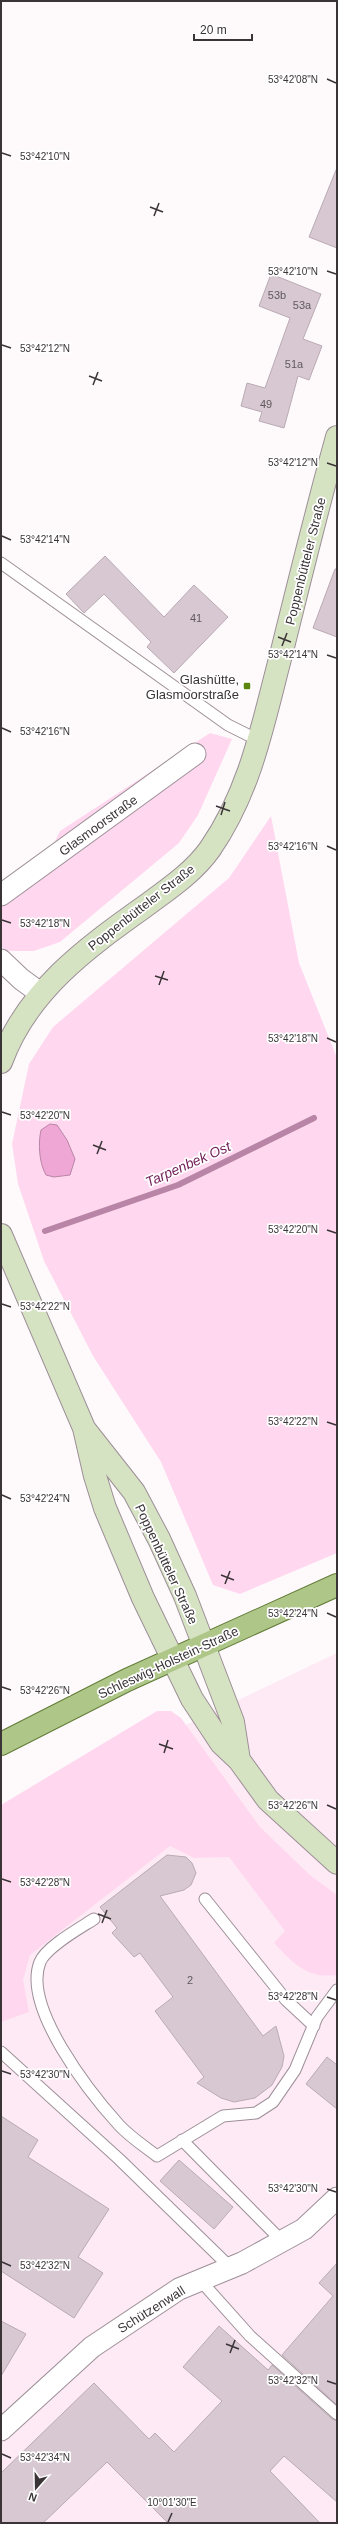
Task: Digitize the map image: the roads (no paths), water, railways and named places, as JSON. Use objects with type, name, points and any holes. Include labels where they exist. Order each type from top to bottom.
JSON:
[{"type":"main road","name":"Poppenbütteler Straße","points":[[1,1062],[17,1026],[40,993],[74,959],[180,880],[197,864],[221,832],[239,799],[260,741],[337,437]]},
{"type":"main road","name":"Poppenbütteler Straße","points":[[1,1235],[84,1428],[95,1476],[105,1508],[139,1588],[174,1658],[192,1699],[212,1732],[239,1760],[268,1800],[337,1864]]},
{"type":"main road","name":"Poppenbütteler Straße","points":[[84,1428],[134,1492],[185,1596],[233,1722],[239,1760]]},
{"type":"main road","name":"Schleswig-Holstein-Straße","points":[[1,1744],[174,1658],[337,1586]]},
{"type":"street","name":"Glasmoorstraße","points":[[1,896],[195,754]]},
{"type":"street","points":[[1,960],[21,979],[40,993]]},
{"type":"street","name":"Schützenwall","points":[[1,2430],[92,2347],[179,2289],[230,2268],[304,2229],[337,2198]]},
{"type":"lane","points":[[1,563],[228,725],[260,741]]},
{"type":"lane","points":[[205,1899],[286,2000],[314,2026]]},
{"type":"lane","points":[[94,1919],[62,1939],[40,1960],[35,1981],[55,2039],[120,2126],[157,2156],[223,2116],[256,2113],[273,2102],[295,2070],[317,2017],[337,1990]]},
{"type":"lane","points":[[1,2052],[119,2159],[230,2268]]},
{"type":"lane","points":[[182,2140],[282,2241]]},
{"type":"lane","points":[[200,2280],[250,2336],[337,2414]]},
{"type":"waterway","name":"Tarpenbek Ost","points":[[45,1231],[178,1185],[314,1118]]},
{"type":"place","name":"Glashütte, Glasmoorstraße","points":[[247,686]]}]
